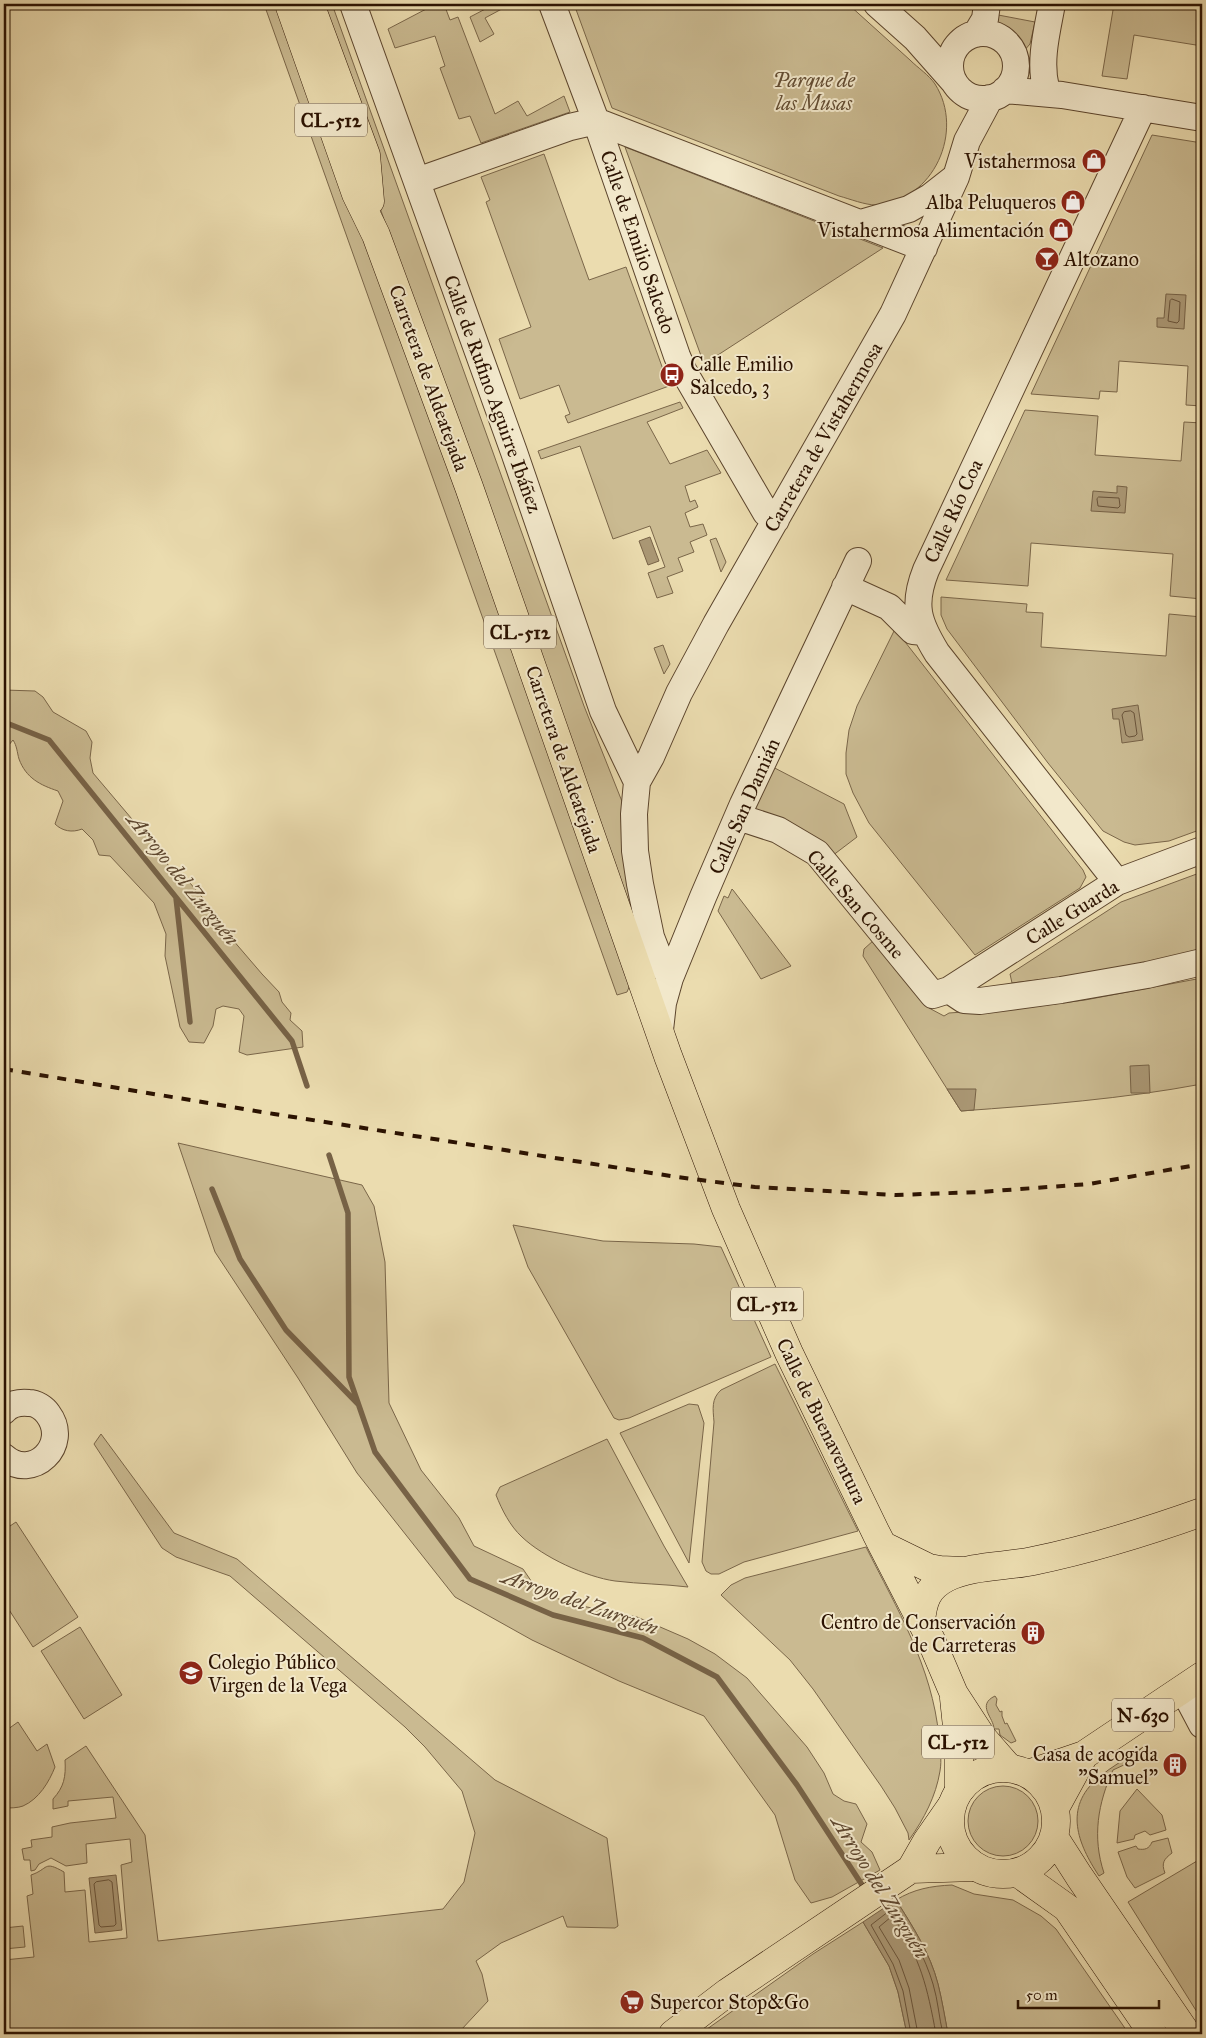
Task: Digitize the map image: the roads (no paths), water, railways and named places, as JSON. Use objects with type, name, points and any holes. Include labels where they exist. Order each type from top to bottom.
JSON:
[{"type":"main road","name":"Carretera de Aldeatejada","points":[[289,4],[356,194],[376,235],[469,487],[660,1030]]},
{"type":"main road","points":[[298,4],[301,35]]},
{"type":"main road","name":"Carretera de Aldeatejada","points":[[310,4],[366,155],[369,196],[376,235]]},
{"type":"main road","name":"Calle de Buenaventura","points":[[660,1030],[699,1142],[755,1279],[789,1353],[926,1631],[954,1694],[982,1737],[1018,1771]]},
{"type":"main road","points":[[882,1544],[929,1568],[964,1571],[1031,1562],[1090,1548],[1145,1532],[1202,1512]]},
{"type":"main road","points":[[926,1631],[942,1603],[951,1593],[967,1581],[992,1568]]},
{"type":"main road","points":[[926,1631],[923,1603],[929,1590],[946,1578],[964,1571]]},
{"type":"main road","name":"N-630","points":[[955,1798],[969,1780],[994,1768],[1018,1771],[1084,1755],[1192,1683]]},
{"type":"main road","name":"Calle de Buenaventura","points":[[954,1694],[958,1746],[955,1798]]},
{"type":"main road","name":"N-630","points":[[975,1867],[996,1874],[1018,1872],[1040,1859],[1054,1836],[1055,1808],[1084,1755]]},
{"type":"main road","points":[[1018,1771],[1045,1788],[1055,1808]]},
{"type":"main road","points":[[955,1798],[949,1822],[953,1840],[962,1855],[975,1867]]},
{"type":"main road","points":[[673,2034],[728,1992],[902,1875],[955,1798]]},
{"type":"main road","points":[[1054,1836],[1079,1876],[1187,2034]]},
{"type":"main road","points":[[902,1875],[975,1867]]},
{"type":"main road","points":[[1018,1872],[1067,1908],[1153,2034]]},
{"type":"street","name":"Calle de Rufino Aguirre Ibáñez","points":[[353,4],[511,443],[603,711],[637,782]]},
{"type":"street","name":"Calle de Emilio Salcedo","points":[[552,4],[596,121],[684,370],[766,513],[776,520]]},
{"type":"street","points":[[877,4],[916,39],[956,85],[974,97],[1006,81],[1054,92],[1202,118]]},
{"type":"street","points":[[956,85],[951,56],[984,20],[988,4]]},
{"type":"street","points":[[1052,4],[1043,76],[1054,92]]},
{"type":"street","name":"Carretera de Vistahermosa","points":[[670,978],[660,960],[651,937],[640,884],[635,851],[634,814],[637,782],[651,757],[679,692],[716,624],[893,314],[956,176],[967,141],[1006,81],[1048,32]]},
{"type":"street","points":[[916,39],[938,46],[988,34],[998,37],[1008,44],[1013,54],[1006,81]]},
{"type":"street","name":"Carretera de Vistahermosa","points":[[956,85],[967,141]]},
{"type":"street","name":"Calle Río Coa","points":[[1117,882],[959,683],[924,632],[918,617],[918,601],[920,584],[926,570],[1144,108]]},
{"type":"street","points":[[417,181],[570,127],[596,121],[924,248]]},
{"type":"street","points":[[860,223],[909,210],[930,197],[956,176]]},
{"type":"street","name":"Calle San Damián","points":[[660,1030],[663,1003],[670,978],[743,804],[858,561]]},
{"type":"street","points":[[845,587],[889,607],[913,631],[924,632]]},
{"type":"street","name":"Carretera de Vistahermosa","points":[[612,732],[628,742],[639,742],[648,737],[679,692]]},
{"type":"street","name":"Calle San Cosme","points":[[738,818],[778,830],[817,853],[941,993]]},
{"type":"street","name":"Calle Guarda","points":[[941,993],[1117,882],[1202,850]]},
{"type":"street","points":[[941,993],[964,1000],[980,1001],[1147,976],[1202,962]]},
{"type":"street","points":[[4,1411],[7,1407],[20,1402],[34,1403],[49,1415],[53,1421],[56,1434],[52,1448],[44,1458],[32,1464],[14,1463],[4,1457]]},
{"type":"street","points":[[1192,1683],[1202,1725]]},
{"type":"water","points":[[1166,294],[1186,295],[1184,329],[1157,327],[1157,318],[1164,318]]},
{"type":"water","points":[[1117,486],[1127,487],[1125,513],[1091,511],[1093,491],[1117,493]]},
{"type":"water","points":[[650,537],[659,561],[648,565],[639,541]]},
{"type":"water","points":[[1138,705],[1143,740],[1122,743],[1119,719],[1113,719],[1112,709]]},
{"type":"water","points":[[1149,1065],[1150,1093],[1131,1093],[1130,1066]]},
{"type":"water","points":[[947,1089],[976,1089],[974,1110],[961,1111]]},
{"type":"water","points":[[116,1875],[122,1930],[95,1933],[89,1878]]},
{"type":"water","points":[[896,1900],[920,1940],[935,1973],[948,2034],[907,2034],[898,1992],[889,1966],[863,1922]]},
{"type":"waterway","name":"Arroyo del Zurguén","points":[[4,722],[49,740],[292,1041],[307,1086]]},
{"type":"waterway","points":[[176,898],[190,1022]]},
{"type":"waterway","name":"Arroyo del Zurguén","points":[[329,1155],[348,1213],[349,1377],[375,1452],[470,1579],[553,1615],[643,1638],[717,1677],[797,1785],[866,1891]]},
{"type":"waterway","points":[[212,1189],[240,1259],[286,1330],[358,1404]]},
{"type":"railway","points":[[4,1069],[274,1114],[677,1177],[755,1187],[896,1195],[980,1192],[1089,1184],[1202,1164]]},
{"type":"place","name":"Vistahermosa","points":[[1094,161]]},
{"type":"place","name":"Alba Peluqueros","points":[[1073,202]]},
{"type":"place","name":"Vistahermosa Alimentación","points":[[1061,230]]},
{"type":"place","name":"Altozano","points":[[1047,259]]},
{"type":"place","name":"Calle Emilio Salcedo, 3","points":[[672,375]]},
{"type":"place","name":"Centro de Conservación de Carreteras","points":[[1033,1633]]},
{"type":"place","name":"Colegio Público Virgen de la Vega","points":[[191,1673]]},
{"type":"place","name":"Casa de acogida \"Samuel\"","points":[[1175,1765]]},
{"type":"place","name":"Supercor Stop&Go","points":[[632,2002]]},
{"type":"park label","name":"Parque de las Musas","points":[[814,92]]}]
